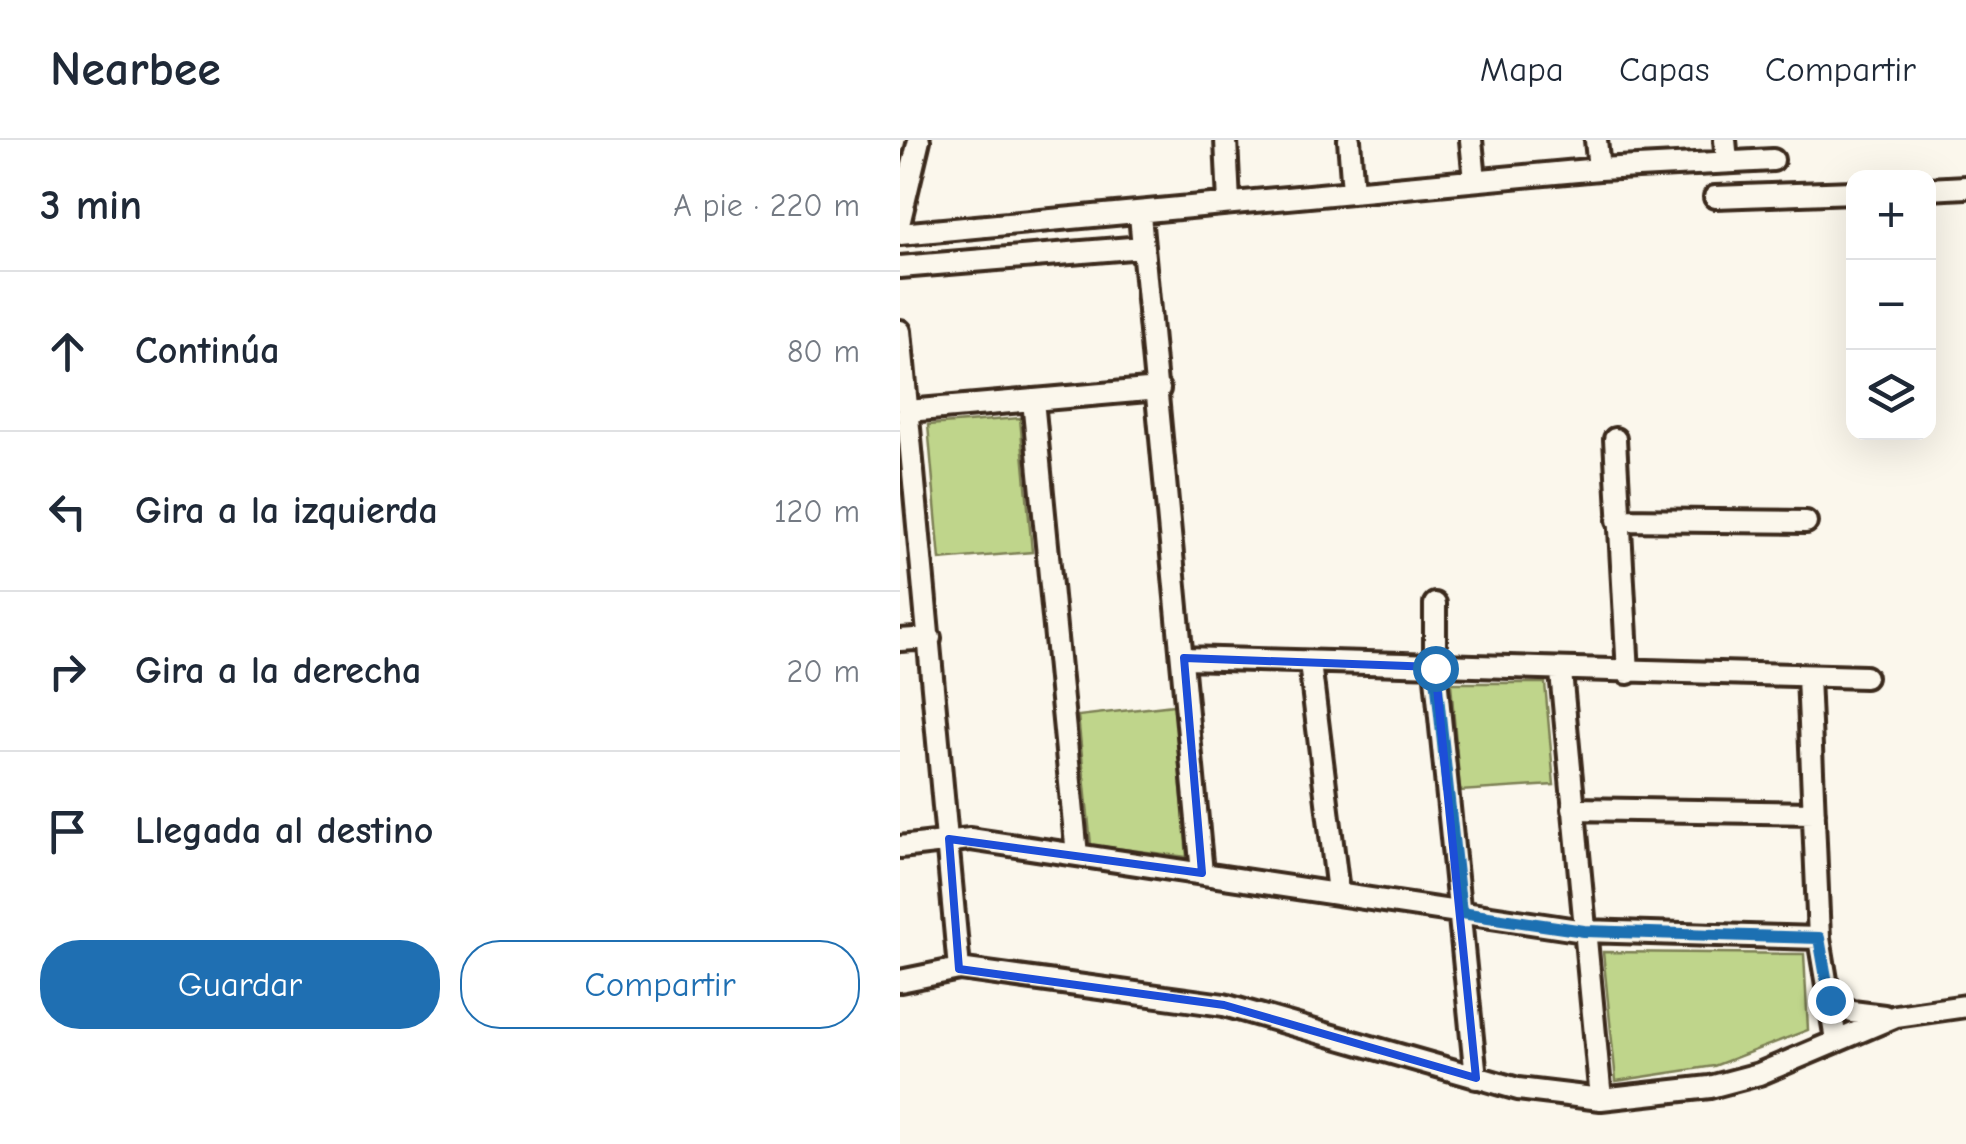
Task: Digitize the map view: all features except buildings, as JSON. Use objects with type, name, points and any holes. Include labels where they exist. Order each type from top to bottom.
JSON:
[{"type":"street","points":[[900,220],[919,140]]},
{"type":"street","points":[[1226,140],[1229,202]]},
{"type":"street","points":[[1349,140],[1353,191]]},
{"type":"street","points":[[1472,140],[1475,180]]},
{"type":"street","points":[[1596,140],[1598,169]]},
{"type":"street","points":[[900,234],[1598,169],[1726,150],[1774,160]]},
{"type":"street","points":[[1936,189],[1966,188]]},
{"type":"street","points":[[1715,197],[1846,192]]},
{"type":"street","points":[[1140,214],[1202,873]]},
{"type":"street","points":[[900,267],[1143,247]]},
{"type":"street","points":[[900,331],[959,970]]},
{"type":"street","points":[[908,410],[1158,389]]},
{"type":"street","points":[[1033,400],[1077,855]]},
{"type":"street","points":[[1615,439],[1628,673]]},
{"type":"street","points":[[1618,520],[1806,522]]},
{"type":"street","points":[[1435,604],[1435,668],[1476,1078]]},
{"type":"street","points":[[900,640],[930,638]]},
{"type":"street","points":[[1184,658],[1561,672],[1865,677]]},
{"type":"street","points":[[1310,663],[1338,892]]},
{"type":"street","points":[[1561,672],[1601,1099]]},
{"type":"street","points":[[1808,676],[1819,938],[1836,1040]]},
{"type":"street","points":[[1573,809],[1814,813]]},
{"type":"street","points":[[900,847],[949,839],[1338,892],[1584,931],[1819,938]]},
{"type":"street","points":[[900,982],[959,970],[1224,1005],[1518,1090],[1601,1099],[1710,1087],[1759,1074],[1896,1016]]},
{"type":"street","points":[[1830,1000],[1868,1016],[1966,1006]]},
{"type":"highlighted area","points":[[1184,658],[1435,667],[1476,1078],[1224,1005],[959,969],[949,839],[1202,873]]},
{"type":"green space","points":[[1020,418],[1032,552],[940,560],[928,425]]},
{"type":"green space","points":[[1451,683],[1545,683],[1554,785],[1460,791]]},
{"type":"green space","points":[[1174,705],[1187,857],[1091,845],[1078,716]]},
{"type":"green space","points":[[1603,952],[1804,954],[1808,1030],[1714,1066],[1616,1081]]},
{"type":"route","points":[[1435,668],[1461,913],[1584,931],[1819,938],[1830,1000]]}]
